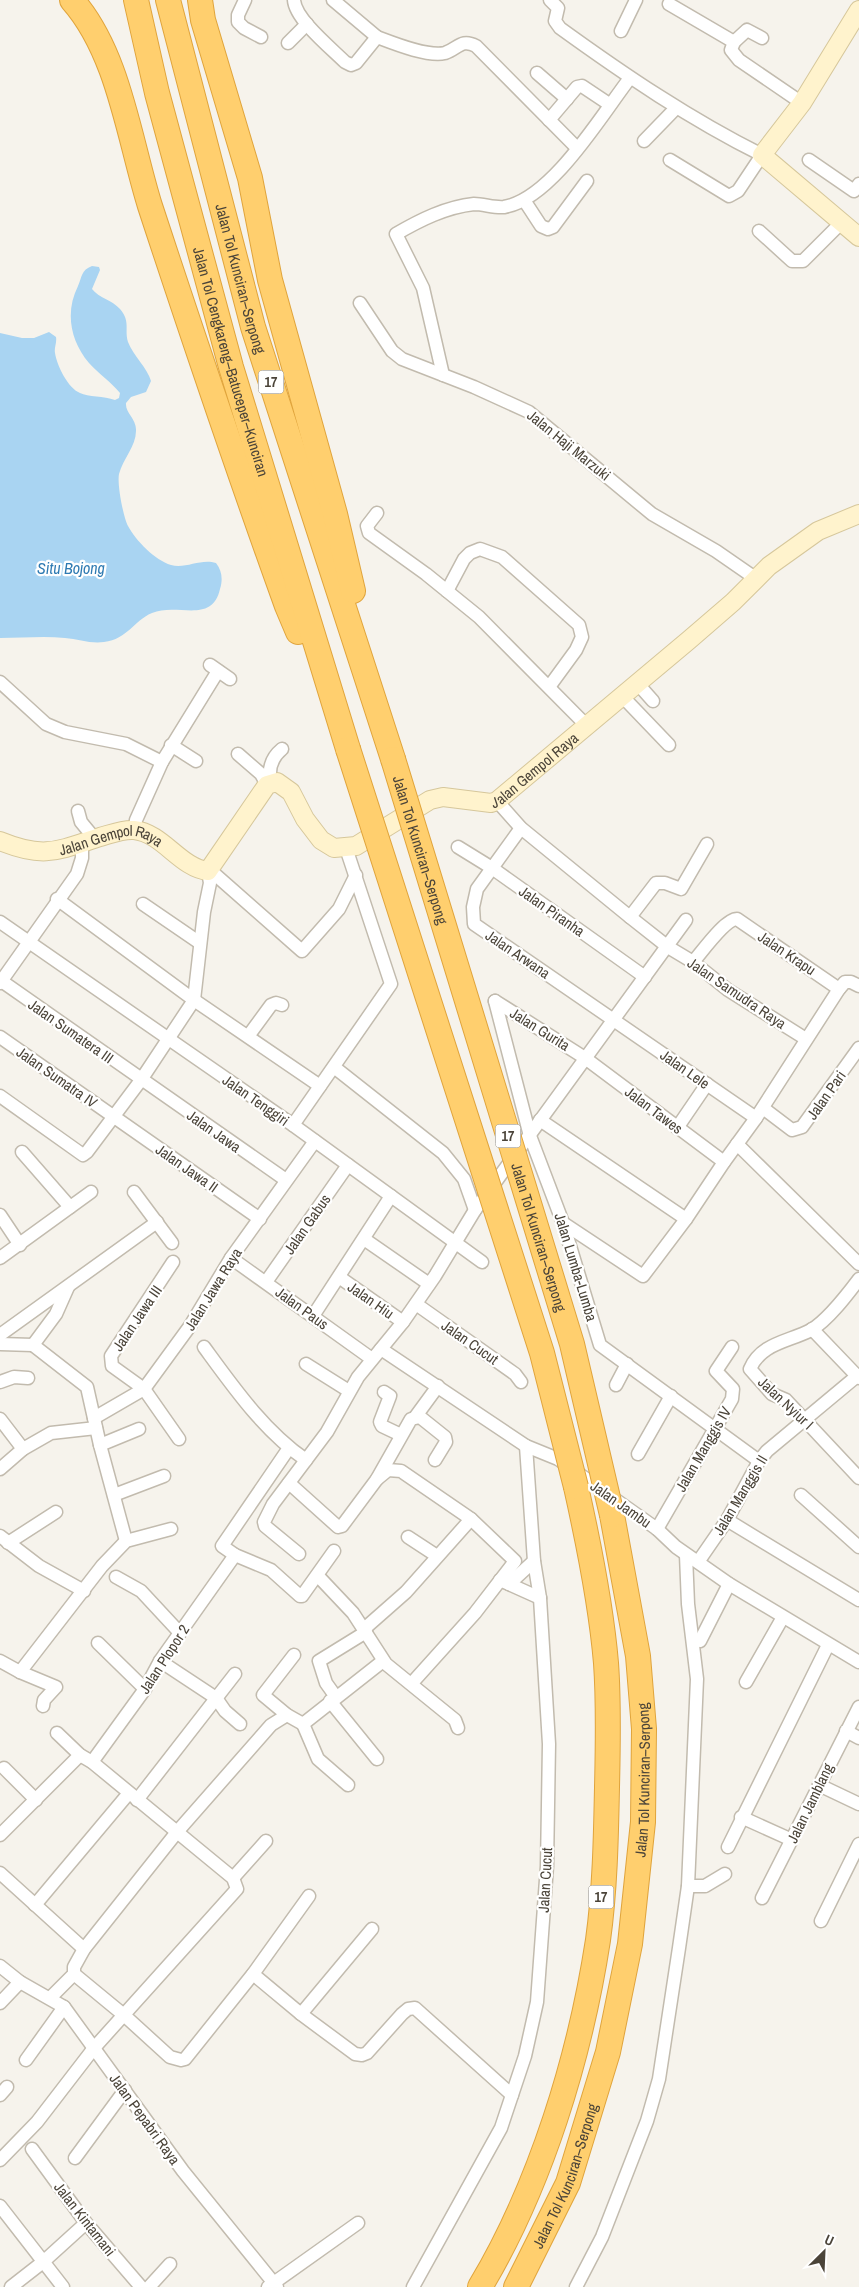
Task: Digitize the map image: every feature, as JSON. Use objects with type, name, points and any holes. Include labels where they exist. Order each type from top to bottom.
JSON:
[{"type":"highway","points":[[72,0],[98,36],[111,69],[144,186],[218,412],[287,606],[338,720]]},
{"type":"highway","name":"Jalan Tol Cengkareng–Batuceper–Kunciran","points":[[136,0],[157,93],[231,367],[338,720]]},
{"type":"highway","name":"Jalan Tol Kunciran–Serpong","points":[[168,0],[253,327],[392,758],[572,1344],[612,1516],[638,1656],[644,1729],[643,1822],[630,1944],[608,2052],[568,2183],[516,2287]]},
{"type":"highway","points":[[200,0],[203,20],[250,178],[270,280],[335,514],[392,758]]},
{"type":"highway","name":"Jalan Tol Kunciran–Serpong","points":[[338,720],[542,1353],[588,1540],[606,1663],[608,1756],[606,1835],[598,1939],[577,2044],[536,2172],[501,2252],[480,2287]]},
{"type":"street","points":[[245,0],[238,15],[238,22],[244,28],[261,37]]},
{"type":"street","points":[[294,0],[295,6],[307,24],[345,62],[351,65],[356,63],[377,37]]},
{"type":"street","points":[[333,0],[377,37],[404,47],[442,54],[462,42],[468,42],[476,46],[577,148]]},
{"type":"street","points":[[550,0],[558,8],[556,25],[676,108],[709,128],[762,155],[859,237]]},
{"type":"street","points":[[621,31],[632,1]]},
{"type":"street","points":[[675,4],[734,42]]},
{"type":"street","points":[[670,160],[729,196],[738,191],[762,155],[802,103],[859,10]]},
{"type":"street","points":[[288,43],[307,24]]},
{"type":"street","points":[[762,38],[747,30],[734,42],[731,50],[739,60],[802,103]]},
{"type":"street","points":[[537,74],[567,99]]},
{"type":"street","points":[[443,375],[423,288],[396,234],[425,218],[461,206],[477,204],[505,206],[524,200],[552,179],[630,78]]},
{"type":"street","points":[[549,120],[577,87],[582,86],[609,104]]},
{"type":"street","points":[[644,141],[676,108]]},
{"type":"street","points":[[809,160],[857,190]]},
{"type":"street","points":[[524,200],[541,226],[548,229],[553,227],[587,181]]},
{"type":"street","points":[[758,231],[792,261],[799,263],[842,222]]},
{"type":"street","name":"Jalan Haji Marzuki","points":[[360,304],[392,351],[402,359],[529,412],[652,514],[716,551],[755,578]]},
{"type":"street","points":[[377,513],[367,526],[369,533],[479,617],[588,727]]},
{"type":"street","name":"Jalan Gempol Raya","points":[[346,848],[356,846],[430,800],[443,797],[491,803],[497,801],[588,727],[733,602],[755,578],[787,552],[818,531],[859,514]]},
{"type":"street","points":[[447,591],[464,559],[470,553],[480,550],[502,557],[579,625],[582,637],[576,650],[549,687]]},
{"type":"street","points":[[135,830],[136,820],[162,762],[214,668],[230,679]]},
{"type":"street","points":[[0,682],[46,724],[65,732],[126,744],[162,762]]},
{"type":"street","points":[[637,683],[653,701]]},
{"type":"street","points":[[622,696],[669,745]]},
{"type":"street","points":[[171,745],[196,761]]},
{"type":"street","points":[[0,1096],[83,1155],[97,1140],[141,1080],[194,1000],[200,943],[210,883],[209,871],[269,784],[269,773],[272,763],[282,749]]},
{"type":"street","points":[[238,754],[261,774],[269,784]]},
{"type":"street","points":[[269,784],[277,782],[291,792],[305,819],[321,840],[334,848],[346,848],[391,984],[293,1126]]},
{"type":"street","name":"Jalan Samudra Raya","points":[[497,801],[521,828],[668,947],[693,962],[728,990],[806,1039]]},
{"type":"street","points":[[0,981],[57,899],[77,874],[88,841],[78,811]]},
{"type":"street","points":[[492,868],[521,828]]},
{"type":"street","name":"Jalan Gempol Raya","points":[[0,841],[30,852],[43,853],[119,832],[135,830],[153,837],[192,865],[209,871]]},
{"type":"street","points":[[630,917],[656,883],[665,883],[681,889],[707,844]]},
{"type":"street","name":"Jalan Piranha","points":[[458,847],[492,868],[645,977]]},
{"type":"street","name":"Jalan Arwana","points":[[492,868],[477,890],[473,908],[474,924],[613,1019]]},
{"type":"street","points":[[209,871],[302,951],[339,909],[356,875]]},
{"type":"street","points":[[57,899],[194,1000],[249,1035],[320,1086]]},
{"type":"street","points":[[143,904],[200,943]]},
{"type":"street","name":"Jalan Krapu","points":[[693,962],[724,926],[734,919],[839,989]]},
{"type":"street","points":[[299,1554],[269,1530],[264,1522],[273,1504],[327,1432],[349,1391],[416,1304],[475,1210],[686,920]]},
{"type":"street","name":"Jalan Tenggiri","points":[[0,922],[315,1141],[482,1262]]},
{"type":"street","name":"Jalan Sumatera III","points":[[0,981],[141,1080]]},
{"type":"street","points":[[563,1223],[643,1276],[686,1219],[759,1113],[839,989],[845,982],[852,982],[859,986]]},
{"type":"street","name":"Jalan Gurita","points":[[495,1001],[585,1058]]},
{"type":"street","name":"Jalan Lumba-Lumba","points":[[495,1001],[530,1136],[563,1223],[600,1345],[758,1461]]},
{"type":"street","points":[[249,1035],[271,1005],[276,1003],[282,1005]]},
{"type":"street","name":"Jalan Lele","points":[[613,1019],[707,1084],[759,1113]]},
{"type":"street","name":"Jalan Sumatra IV","points":[[0,1037],[114,1117]]},
{"type":"street","name":"Jalan Pari","points":[[759,1113],[792,1130],[802,1127],[859,1048]]},
{"type":"street","name":"Jalan Tawes","points":[[585,1058],[724,1162]]},
{"type":"street","points":[[334,1067],[442,1153],[464,1179],[475,1210]]},
{"type":"street","name":"Jalan Jawa","points":[[141,1080],[286,1180]]},
{"type":"street","points":[[677,1128],[707,1084]]},
{"type":"street","name":"Jalan Jawa II","points":[[114,1117],[260,1219]]},
{"type":"street","points":[[540,1120],[686,1219]]},
{"type":"street","name":"Jalan Jawa Raya","points":[[95,1423],[144,1389],[190,1326],[231,1258],[315,1141]]},
{"type":"street","points":[[737,1144],[859,1264]]},
{"type":"street","points":[[22,1152],[70,1207]]},
{"type":"street","name":"Jalan Gabus","points":[[266,1282],[348,1165]]},
{"type":"street","points":[[0,1258],[91,1192]]},
{"type":"street","points":[[134,1192],[172,1243]]},
{"type":"street","points":[[313,1316],[391,1196]]},
{"type":"street","points":[[0,1215],[20,1245]]},
{"type":"street","points":[[0,1335],[157,1222]]},
{"type":"street","points":[[364,1239],[429,1284]]},
{"type":"street","name":"Jalan Paus","points":[[231,1258],[372,1359]]},
{"type":"street","name":"Jalan Jawa III","points":[[173,1262],[110,1356],[112,1366],[144,1389],[179,1439]]},
{"type":"street","name":"Jalan Hiu","points":[[339,1277],[403,1322]]},
{"type":"street","name":"Jalan Nyiur I","points":[[859,1279],[846,1298],[812,1329],[768,1347],[754,1360],[750,1369],[772,1394],[786,1400],[859,1478]]},
{"type":"street","points":[[33,1345],[61,1306],[68,1287]]},
{"type":"street","name":"Jalan Cucut","points":[[416,1304],[515,1374],[521,1382]]},
{"type":"street","points":[[812,1329],[858,1377]]},
{"type":"street","points":[[0,1344],[33,1345],[87,1387],[100,1445],[126,1542]]},
{"type":"street","points":[[204,1347],[248,1406],[289,1448],[306,1460]]},
{"type":"street","name":"Jalan Manggis IV","points":[[657,1529],[734,1395],[733,1390],[716,1370],[732,1347]]},
{"type":"street","name":"Jalan Jambu","points":[[381,1349],[526,1446],[558,1459],[657,1529],[686,1555],[729,1584],[859,1662]]},
{"type":"street","points":[[306,1364],[349,1391]]},
{"type":"street","points":[[616,1385],[627,1364]]},
{"type":"street","points":[[0,1382],[14,1377],[28,1378]]},
{"type":"street","name":"Jalan Manggis II","points":[[698,1562],[727,1520],[758,1461],[796,1426],[858,1377]]},
{"type":"street","points":[[289,1483],[338,1527],[342,1526],[377,1478],[411,1419],[416,1416],[438,1386]]},
{"type":"street","points":[[384,1392],[390,1396],[380,1422],[382,1426],[401,1435]]},
{"type":"street","points":[[638,1454],[671,1396]]},
{"type":"street","points":[[416,1416],[420,1417],[445,1437],[446,1442],[435,1460]]},
{"type":"street","points":[[0,1419],[22,1449]]},
{"type":"street","points":[[0,1469],[22,1449],[51,1433],[95,1423]]},
{"type":"street","points":[[100,1445],[139,1429]]},
{"type":"street","name":"Jalan Cucut","points":[[413,2287],[500,2128],[512,2095],[538,2002],[546,1866],[549,1744],[540,1598],[534,1561],[526,1446]]},
{"type":"street","points":[[289,1448],[222,1546],[235,1555],[271,1570],[300,1596],[318,1576],[334,1551]]},
{"type":"street","points":[[377,1478],[388,1470],[401,1471],[471,1519],[513,1558],[514,1564],[504,1582]]},
{"type":"street","points":[[114,1495],[164,1476]]},
{"type":"street","points":[[801,1495],[859,1547]]},
{"type":"street","points":[[56,1512],[4,1539],[38,1566],[84,1591]]},
{"type":"street","points":[[377,1759],[333,1699],[319,1661],[365,1630],[406,1592],[471,1519]]},
{"type":"street","points":[[727,1520],[859,1600]]},
{"type":"street","points":[[20,1672],[102,1566],[126,1542],[171,1529]]},
{"type":"street","points":[[408,1537],[437,1556]]},
{"type":"street","name":"Jalan Plopor 2","points":[[92,1762],[145,1689],[160,1661],[235,1555]]},
{"type":"street","points":[[576,2287],[602,2237],[647,2121],[659,2079],[688,1886],[697,1679],[688,1604],[686,1555]]},
{"type":"street","points":[[412,1683],[504,1582],[534,1561]]},
{"type":"street","points":[[318,1576],[353,1613],[383,1662],[412,1683],[455,1720],[458,1728]]},
{"type":"street","points":[[116,1577],[141,1591],[180,1633]]},
{"type":"street","points":[[504,1582],[540,1598]]},
{"type":"street","points":[[700,1641],[729,1584]]},
{"type":"street","points":[[746,1682],[783,1617]]},
{"type":"street","points":[[98,1643],[145,1689]]},
{"type":"street","points":[[728,1847],[741,1817],[828,1645]]},
{"type":"street","points":[[294,1655],[263,1695],[287,1715],[303,1724],[318,1759],[348,1785]]},
{"type":"street","points":[[0,1661],[20,1672],[56,1687],[44,1700],[43,1706]]},
{"type":"street","points":[[160,1661],[216,1698],[225,1711],[240,1724]]},
{"type":"street","points":[[303,1724],[383,1662]]},
{"type":"street","points":[[35,1905],[133,1797],[235,1674]]},
{"type":"street","name":"Jalan Jamblang","points":[[762,1898],[859,1707]]},
{"type":"street","points":[[50,1998],[74,1974],[74,1967],[84,1949],[178,1832],[271,1725],[287,1715]]},
{"type":"street","points":[[846,1731],[859,1738]]},
{"type":"street","points":[[0,2160],[36,2122],[94,2048],[238,1890],[233,1878],[80,1754],[57,1733]]},
{"type":"street","points":[[0,1835],[80,1754]]},
{"type":"street","points":[[4,1768],[36,1800]]},
{"type":"street","points":[[819,1785],[859,1804]]},
{"type":"street","points":[[741,1817],[792,1840]]},
{"type":"street","points":[[233,1878],[266,1841]]},
{"type":"street","points":[[821,1921],[859,1844]]},
{"type":"street","points":[[0,1873],[84,1949]]},
{"type":"street","points":[[688,1886],[705,1886],[725,1874]]},
{"type":"street","points":[[74,1974],[125,2016],[170,2057],[181,2060],[185,2058],[253,1974],[309,1896]]},
{"type":"street","points":[[301,2014],[372,1929]]},
{"type":"street","name":"Jalan Pepabri Raya","points":[[0,1966],[20,1982],[64,2007],[183,2171],[273,2285]]},
{"type":"street","points":[[253,1974],[349,2052],[362,2055],[367,2053],[402,2014],[412,2007],[474,2059],[512,2095]]},
{"type":"street","points":[[0,2003],[20,1982]]},
{"type":"street","points":[[26,2060],[64,2007]]},
{"type":"street","points":[[75,2158],[125,2090]]},
{"type":"street","name":"Jalan Kintamani","points":[[32,2149],[86,2223],[141,2287]]},
{"type":"street","points":[[0,2206],[63,2287]]},
{"type":"street","points":[[11,2287],[43,2262],[86,2223]]},
{"type":"street","points":[[273,2285],[358,2223]]},
{"type":"street","points":[[149,2287],[170,2264]]},
{"type":"water","name":"Situ Bojong","points":[[92,266],[99,267],[100,270],[92,289],[120,309],[126,322],[128,342],[151,381],[146,392],[131,397],[126,403],[127,410],[136,427],[134,442],[119,474],[122,508],[128,526],[141,544],[165,563],[182,566],[205,562],[216,563],[221,572],[221,585],[216,600],[202,610],[162,610],[152,613],[145,616],[125,634],[104,642],[57,637],[0,638],[0,333],[22,338],[34,338],[49,332],[56,337],[56,358],[71,386],[83,394],[115,400],[119,398],[120,393],[89,363],[77,345],[72,326],[71,316],[74,296],[84,272]]}]
